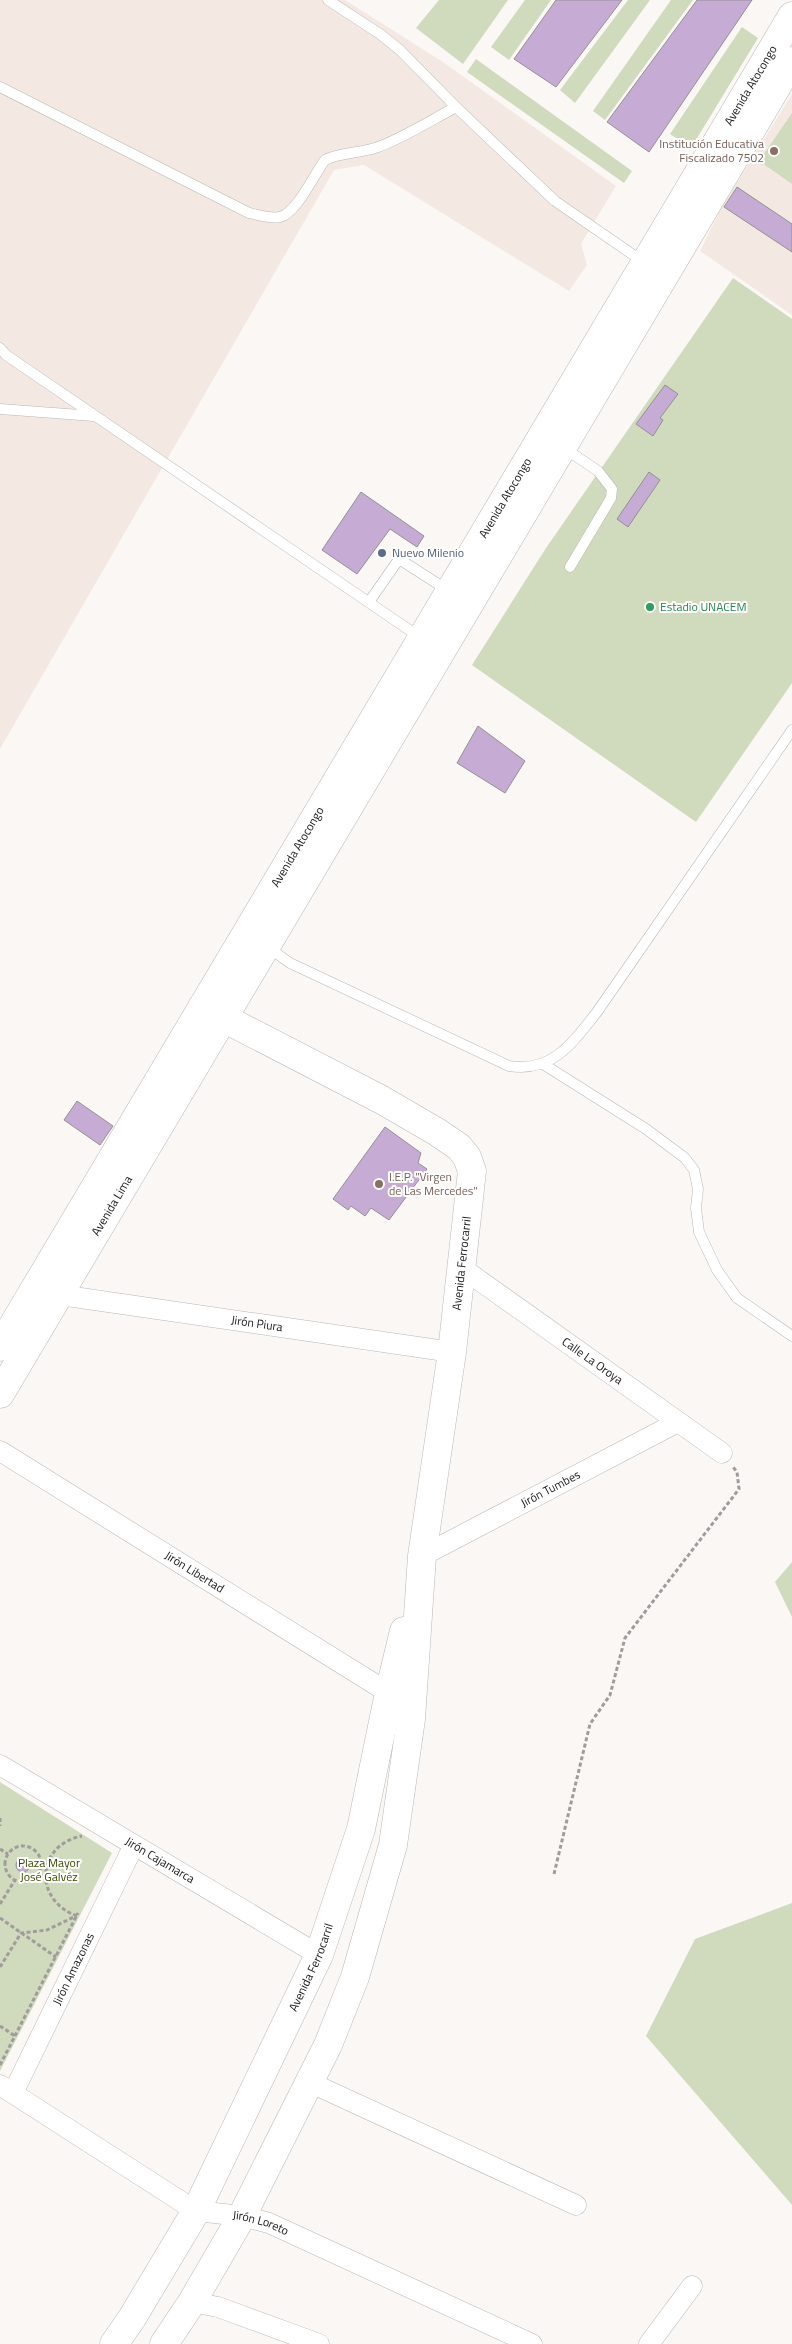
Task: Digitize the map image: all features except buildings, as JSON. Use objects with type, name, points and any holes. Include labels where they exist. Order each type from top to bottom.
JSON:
[{"type":"street","name":"Avenida Atocongo","points":[[212,1012],[696,199],[792,16]]},
{"type":"street","name":"Avenida Atocongo","points":[[696,199],[792,61]]},
{"type":"street","name":"Avenida Ferrocarril","points":[[164,2344],[192,2302],[242,2216],[328,2045],[354,1977],[393,1845],[411,1719],[422,1556],[452,1352],[472,1171],[468,1157],[459,1147],[437,1132],[382,1100],[212,1012]]},
{"type":"street","name":"Avenida Lima","points":[[0,1394],[60,1295],[212,1012]]},
{"type":"street","name":"Avenida Lima","points":[[0,1347],[212,1012]]},
{"type":"street","name":"Calle La Oroya","points":[[462,1268],[722,1453]]},
{"type":"street","name":"Jirón Piura","points":[[60,1295],[452,1352]]},
{"type":"street","name":"Jirón Tumbes","points":[[422,1556],[678,1422]]},
{"type":"street","name":"Jirón Libertad","points":[[0,1451],[389,1693]]},
{"type":"street","name":"Avenida Ferrocarril","points":[[114,2344],[132,2318],[196,2211],[320,1954],[362,1829],[389,1693],[422,1556]]},
{"type":"street","name":"Jirón Cajamarca","points":[[0,1765],[320,1954]]},
{"type":"street","name":"Jirón Amazonas","points":[[7,2089],[134,1845]]},
{"type":"street","points":[[310,2082],[576,2205]]},
{"type":"street","name":"Jirón Loreto","points":[[7,2089],[196,2211],[242,2216],[269,2222],[532,2344]]},
{"type":"street","points":[[649,2344],[692,2286]]},
{"type":"street","points":[[192,2302],[218,2307],[319,2344]]},
{"type":"lane","points":[[328,0],[380,34],[400,50],[456,107],[555,201],[654,269]]},
{"type":"lane","points":[[0,87],[249,213],[267,217],[279,217],[289,212],[326,160],[332,156],[348,155],[377,148],[456,107]]},
{"type":"lane","points":[[0,348],[6,355],[431,644]]},
{"type":"lane","points":[[0,409],[95,416]]},
{"type":"lane","points":[[552,441],[598,471],[612,488],[611,498],[570,567]]},
{"type":"lane","points":[[369,602],[399,559],[459,598]]},
{"type":"lane","points":[[258,936],[290,963],[510,1066],[524,1068],[543,1064],[560,1055],[598,1012],[792,730]]},
{"type":"lane","points":[[543,1064],[646,1130],[685,1158],[694,1170],[698,1190],[696,1208],[699,1232],[717,1270],[737,1298],[792,1336]]},
{"type":"path","points":[[554,1874],[590,1724],[610,1695],[625,1638],[738,1490],[737,1472],[722,1453]]},
{"type":"path","points":[[0,1818],[0,1826]]},
{"type":"path","points":[[74,1831],[89,1840]]},
{"type":"path","points":[[77,1916],[68,1912],[53,1899],[48,1890],[46,1878],[48,1862],[58,1847],[73,1838],[82,1836]]},
{"type":"path","points":[[17,1847],[31,1848],[40,1859],[41,1866],[38,1873],[28,1882],[14,1880],[6,1870],[5,1863],[8,1854],[17,1847]]},
{"type":"path","points":[[0,1849],[8,1854]]},
{"type":"path","points":[[38,1873],[46,1878]]},
{"type":"path","points":[[0,1904],[14,1880]]},
{"type":"path","points":[[0,2065],[81,1908]]},
{"type":"path","points":[[21,1933],[47,1930],[77,1916]]},
{"type":"path","points":[[0,1918],[56,1957]]},
{"type":"path","points":[[0,1967],[21,1933]]},
{"type":"path","points":[[0,2026],[15,2036]]},
{"type":"shaded area","points":[[0,0],[345,0],[443,62],[616,186],[581,244],[587,265],[569,291],[364,165],[334,170],[0,749]]},
{"type":"shaded area","name":"Institución Educativa Fiscalizado 7502","points":[[792,94],[792,315],[700,251],[721,208]]},
{"type":"green space","points":[[439,0],[508,0],[463,64],[416,28]]},
{"type":"green space","points":[[525,0],[551,0],[509,60],[491,47]]},
{"type":"green space","points":[[628,0],[650,0],[575,103],[560,90]]},
{"type":"green space","points":[[671,0],[693,0],[605,120],[593,111]]},
{"type":"green space","points":[[742,27],[758,38],[691,148],[670,134]]},
{"type":"green space","points":[[476,59],[632,171],[624,183],[467,72]]},
{"type":"green space","points":[[792,113],[792,184],[759,161]]},
{"type":"green space","name":"Estadio UNACEM","points":[[733,278],[792,319],[792,683],[696,822],[472,665],[546,548]]},
{"type":"green space","points":[[792,1562],[792,1617],[775,1582]]},
{"type":"green space","name":"Plaza Mayor José Galvéz","points":[[0,1782],[112,1853],[0,2071]]},
{"type":"green space","points":[[792,1903],[792,2205],[646,2036],[695,1939]]},
{"type":"place","name":"Institución Educativa Fiscalizado 7502","points":[[774,151]]},
{"type":"place","name":"Nuevo Milenio","points":[[382,553]]},
{"type":"place","name":"Estadio UNACEM","points":[[650,607]]},
{"type":"place","name":"I.E.P. \"Virgen de Las Mercedes\"","points":[[379,1184]]}]
